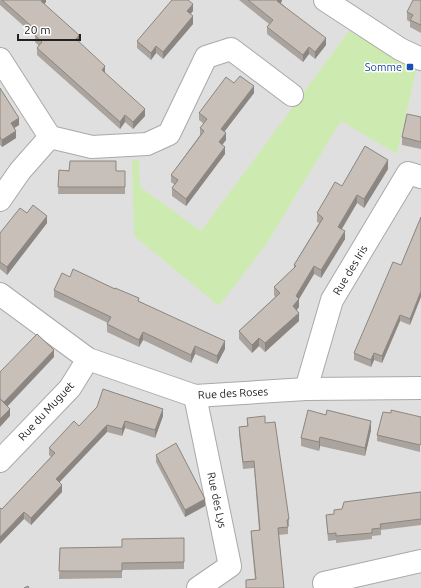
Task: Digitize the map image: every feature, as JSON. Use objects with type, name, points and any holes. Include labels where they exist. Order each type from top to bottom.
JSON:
[{"type":"street","points":[[325,0],[400,49],[421,59]]},
{"type":"street","points":[[0,59],[50,137],[92,147],[147,144],[169,134],[206,57],[231,49],[292,94]]},
{"type":"street","points":[[0,200],[20,172],[50,137]]},
{"type":"street","name":"Rue des Iris","points":[[306,389],[332,300],[408,173],[421,177]]},
{"type":"street","name":"Rue des Roses","points":[[0,294],[88,359],[195,396],[306,389],[421,388]]},
{"type":"street","name":"Rue du Muguet","points":[[0,461],[70,388],[88,359]]},
{"type":"street","name":"Rue des Lys","points":[[195,396],[230,566],[198,588]]},
{"type":"street","points":[[324,583],[421,561]]},
{"type":"shaded area","points":[[0,0],[421,0],[421,588],[0,588]]},
{"type":"green space","points":[[349,31],[417,67],[397,154],[341,121],[267,243],[219,306],[134,236],[132,160],[139,160],[140,187],[201,231]]},
{"type":"building","points":[[2,0],[42,0],[41,1],[79,35],[76,39],[105,66],[102,70],[145,109],[133,122],[125,115],[120,122],[37,48],[42,42],[35,35],[38,32]]},
{"type":"building","points":[[172,0],[188,0],[193,4],[187,11],[193,16],[163,52],[156,46],[151,53],[137,41]]},
{"type":"building","points":[[248,0],[278,0],[277,1],[326,38],[315,52],[309,47],[303,55],[267,27],[273,20]]},
{"type":"building","points":[[413,0],[421,0],[421,25],[410,20],[413,15],[407,12]]},
{"type":"building","points":[[240,76],[254,86],[221,129],[226,133],[219,142],[225,147],[186,199],[172,188],[178,180],[171,175],[204,131],[200,128],[207,119],[199,113],[226,77],[234,83]]},
{"type":"building","points":[[0,88],[19,118],[11,123],[16,131],[2,140],[0,137]]},
{"type":"building","points":[[407,114],[421,117],[421,142],[402,137]]},
{"type":"building","points":[[365,146],[388,160],[364,199],[357,195],[338,227],[345,231],[321,270],[314,266],[296,296],[299,299],[293,306],[299,313],[265,343],[259,338],[252,345],[239,331],[280,293],[274,287],[296,266],[294,265],[323,218],[317,213],[335,182],[342,186]]},
{"type":"building","points":[[70,161],[116,161],[116,171],[125,171],[125,187],[58,187],[59,170],[69,171]]},
{"type":"building","points":[[33,205],[47,216],[7,267],[0,262],[0,233],[20,208],[27,213]]},
{"type":"building","points":[[421,217],[421,291],[410,319],[400,315],[382,356],[374,353],[371,360],[354,353],[393,262],[401,265]]},
{"type":"building","points":[[73,269],[115,289],[139,298],[138,301],[225,341],[217,356],[195,346],[191,355],[143,332],[139,340],[107,324],[111,317],[54,290],[62,273],[70,277]]},
{"type":"building","points":[[37,334],[54,350],[4,402],[0,399],[0,372]]},
{"type":"building","points":[[103,389],[163,409],[155,430],[125,421],[122,429],[107,425],[56,479],[62,485],[31,518],[24,512],[0,537],[0,508],[2,509],[55,453],[49,448],[74,421],[79,426],[97,407]]},
{"type":"building","points":[[0,399],[10,409],[0,419]]},
{"type":"building","points":[[308,410],[326,415],[327,410],[371,421],[365,448],[320,437],[319,442],[301,438]]},
{"type":"building","points":[[391,410],[421,417],[420,445],[377,435],[383,412],[391,413]]},
{"type":"building","points":[[265,416],[265,423],[275,422],[289,519],[287,520],[288,527],[278,528],[284,588],[246,588],[246,580],[256,579],[251,531],[260,530],[254,461],[243,462],[239,427],[248,426],[247,418]]},
{"type":"building","points":[[176,443],[205,499],[185,510],[156,455]]},
{"type":"building","points":[[421,492],[421,519],[380,524],[381,528],[372,529],[372,533],[336,536],[336,533],[328,534],[326,515],[334,514],[334,510],[342,509],[344,502]]},
{"type":"building","points":[[184,538],[184,562],[122,563],[122,571],[59,571],[60,548],[122,547],[122,539]]},
{"type":"place","name":"Somme","points":[[410,67]]}]
